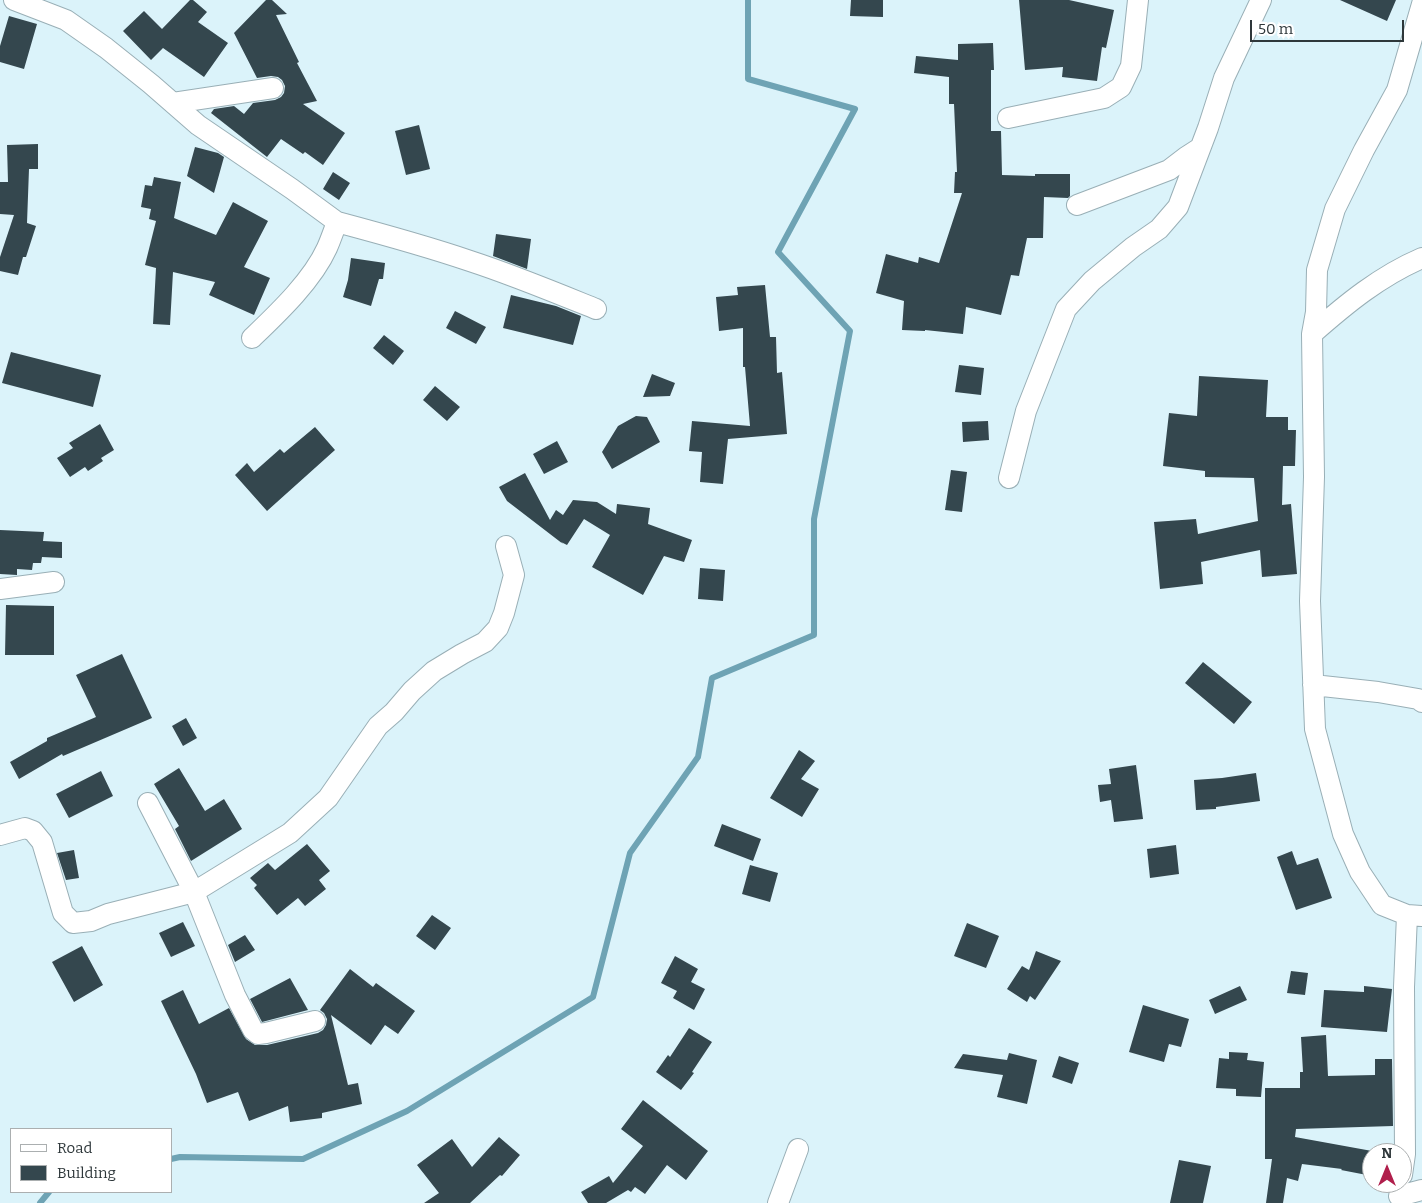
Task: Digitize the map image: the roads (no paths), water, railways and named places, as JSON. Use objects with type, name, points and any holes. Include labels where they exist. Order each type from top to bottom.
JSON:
[{"type":"street","points":[[14,0],[66,20],[106,48],[198,125],[284,183],[337,222],[471,261],[536,284],[596,309]]},
{"type":"street","points":[[1008,118],[1104,98],[1121,87],[1131,66],[1138,0]]},
{"type":"street","points":[[1009,478],[1026,411],[1066,309],[1092,280],[1159,229],[1178,207],[1224,78],[1261,0]]},
{"type":"street","points":[[1405,1143],[1404,987],[1414,915],[1382,905],[1360,872],[1343,834],[1315,729],[1310,601],[1314,477],[1312,334],[1316,312],[1317,270],[1335,209],[1396,90],[1422,4]]},
{"type":"street","points":[[173,103],[272,88]]},
{"type":"street","points":[[1077,205],[1169,170],[1186,156],[1200,148]]},
{"type":"street","points":[[252,338],[280,312],[312,273],[327,249],[337,222]]},
{"type":"street","points":[[1312,334],[1344,306],[1376,282],[1422,258]]},
{"type":"street","points":[[0,835],[25,828],[33,831],[42,842],[63,913],[73,923],[91,921],[108,914],[194,892],[290,834],[328,798],[378,726],[394,712],[412,691],[434,671],[485,642],[498,628],[514,575],[506,546]]},
{"type":"street","points":[[0,589],[54,582]]},
{"type":"street","points":[[1313,685],[1378,692],[1418,699],[1422,702]]},
{"type":"street","points":[[148,803],[194,892],[235,995],[253,1030],[258,1034],[266,1033],[314,1021]]},
{"type":"street","points":[[778,1203],[798,1149]]},
{"type":"street","points":[[1399,1194],[1422,1190]]},
{"type":"waterway","points":[[172,1159],[180,1157],[303,1159],[407,1111],[593,997],[630,853],[698,757],[712,678],[814,635],[814,519],[850,331],[778,252],[855,109],[748,79],[748,0]]},
{"type":"waterway","points":[[40,1203],[48,1193]]}]
